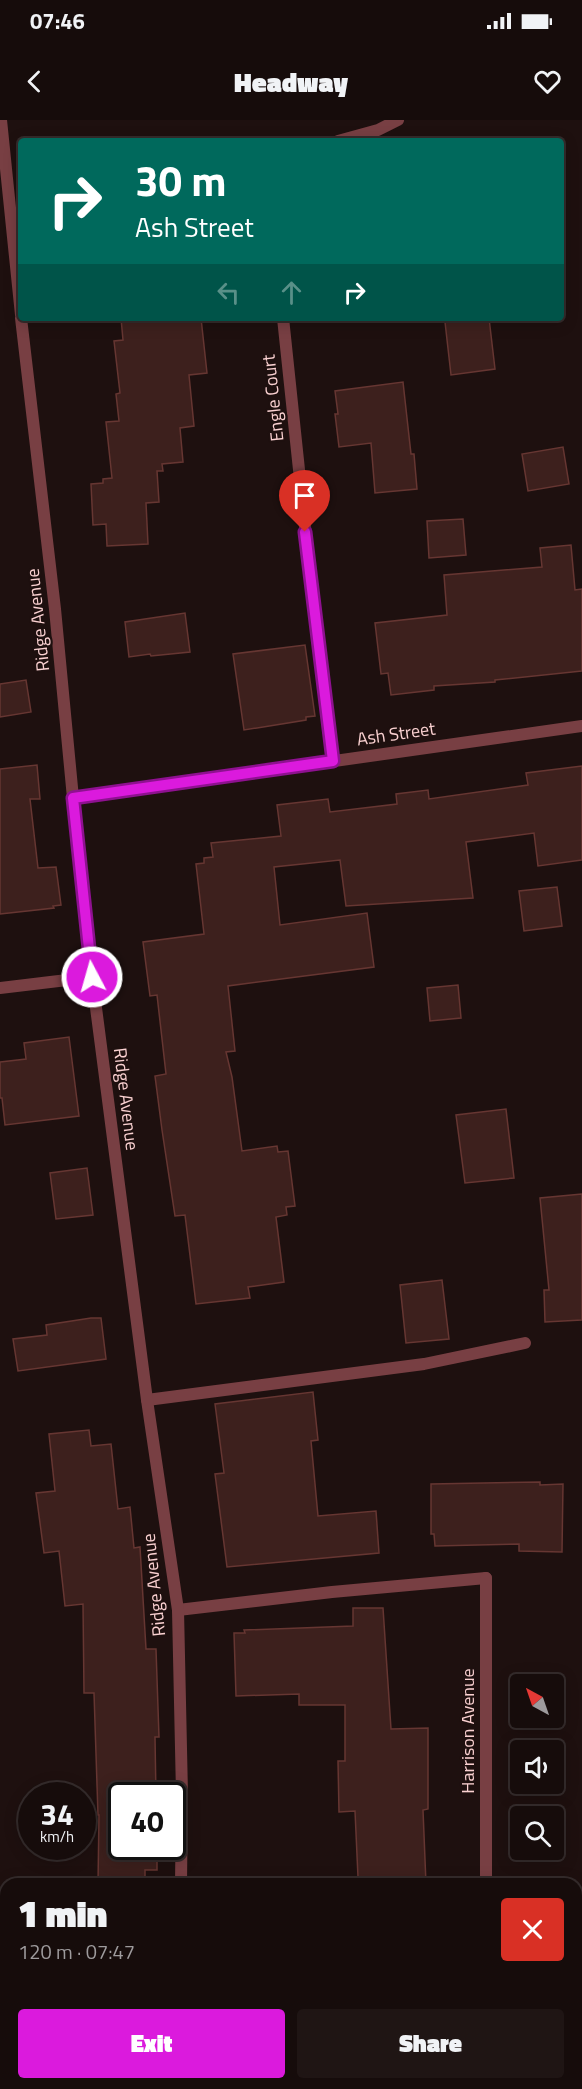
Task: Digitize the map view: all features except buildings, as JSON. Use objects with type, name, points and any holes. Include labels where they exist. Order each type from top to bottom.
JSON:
[{"type":"street","name":"Ridge Avenue","points":[[1,120],[18,287]]},
{"type":"street","points":[[349,138],[378,130],[398,120]]},
{"type":"street","name":"Ridge Avenue","points":[[22,321],[55,609],[92,977],[147,1400],[178,1610],[182,1794],[181,1878]]},
{"type":"street","name":"Engle Court","points":[[283,321],[333,761]]},
{"type":"street","name":"Ash Street","points":[[73,798],[582,726]]},
{"type":"street","points":[[0,988],[92,977]]},
{"type":"street","points":[[147,1400],[423,1364],[525,1343]]},
{"type":"street","name":"Harrison Avenue","points":[[178,1610],[332,1592],[486,1578],[486,1878]]},
{"type":"route","points":[[92,977],[73,798],[333,761],[305,532]]}]
